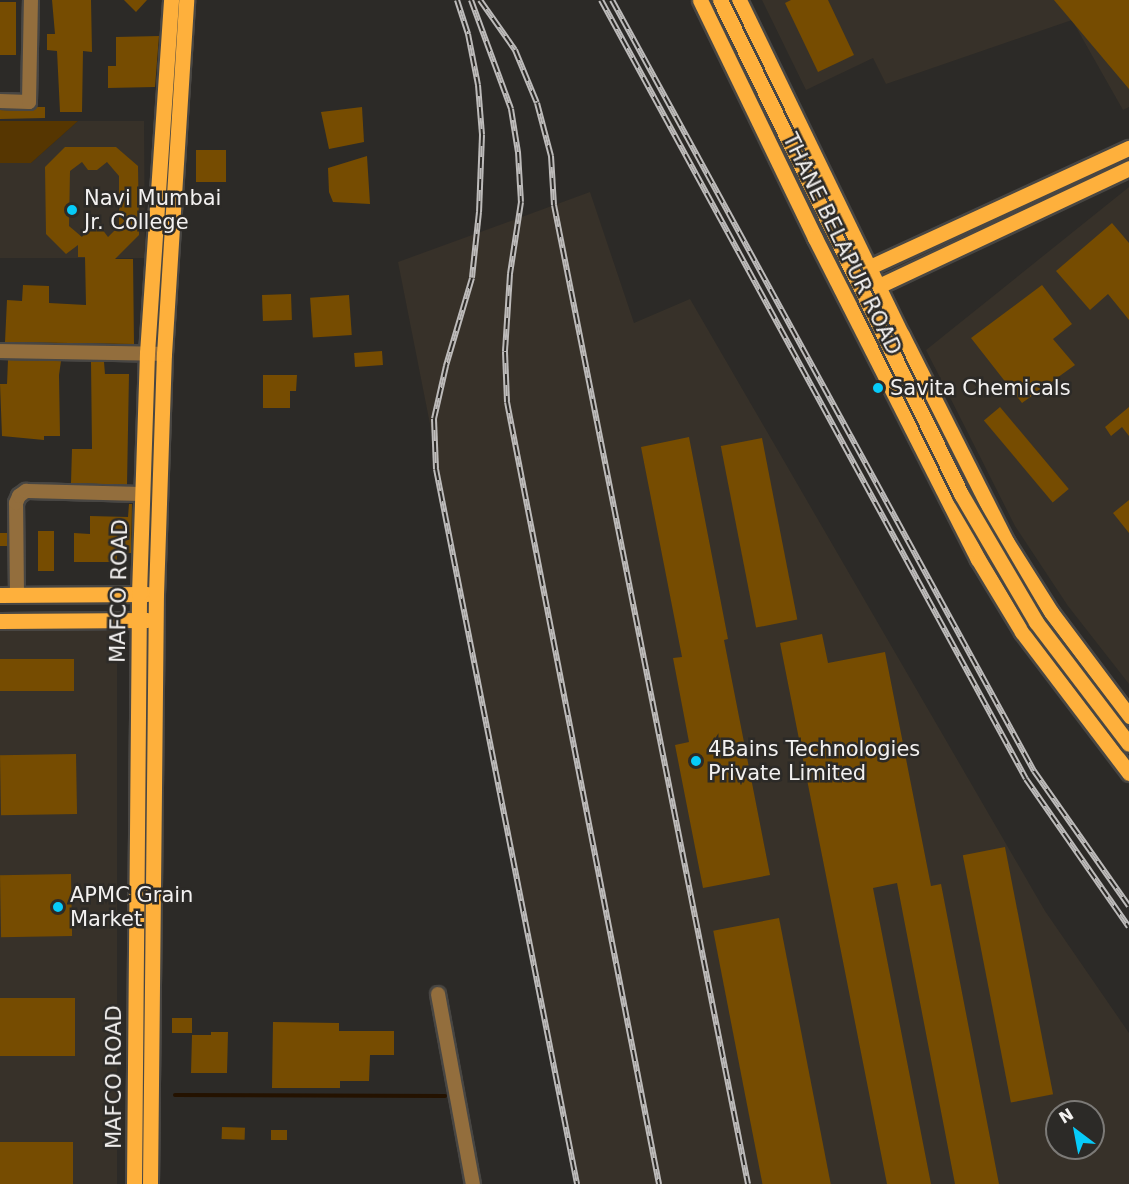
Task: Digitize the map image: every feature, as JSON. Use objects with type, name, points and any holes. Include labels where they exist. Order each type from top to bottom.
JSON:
[{"type":"main road","name":"MAFCO ROAD","points":[[134,1184],[139,594],[147,353],[171,0]]},
{"type":"main road","name":"MAFCO ROAD","points":[[150,1184],[156,594],[164,354],[186,0]]},
{"type":"main road","name":"THANE BELAPUR ROAD","points":[[700,0],[846,301],[983,568],[1022,632],[1129,773]]},
{"type":"main road","points":[[720,0],[961,494],[1036,622],[1129,744]]},
{"type":"main road","points":[[740,0],[868,267],[1006,541],[1051,612],[1129,716]]},
{"type":"main road","points":[[837,282],[1129,148]]},
{"type":"main road","points":[[846,301],[1129,168]]},
{"type":"main road","points":[[0,596],[156,594]]},
{"type":"main road","points":[[0,621],[156,620]]},
{"type":"street","points":[[0,101],[29,102],[31,0]]},
{"type":"street","points":[[0,351],[164,354]]},
{"type":"street","points":[[17,595],[16,503],[19,496],[26,491],[143,495]]},
{"type":"street","points":[[438,994],[473,1184]]},
{"type":"shaded area","points":[[762,0],[1129,0],[1129,107],[1123,110],[1072,20],[886,84],[873,58],[806,90]]},
{"type":"shaded area","points":[[0,121],[78,121],[31,163],[0,163]]},
{"type":"shaded area","name":"Navi Mumbai Jr. College","points":[[78,121],[144,121],[145,258],[0,258],[0,163],[31,163]]},
{"type":"shaded area","points":[[1129,187],[1129,684],[1068,606],[1015,526],[926,350]]},
{"type":"shaded area","points":[[590,192],[634,323],[690,299],[1045,911],[1129,1033],[1129,1184],[580,1184],[398,262]]},
{"type":"shaded area","name":"APMC Grain Market","points":[[0,631],[117,631],[117,1184],[0,1184]]},
{"type":"building","points":[[52,0],[91,0],[92,52],[83,51],[82,112],[60,112],[57,51],[47,50],[47,34],[55,34]]},
{"type":"building","points":[[124,0],[147,0],[136,12]]},
{"type":"building","points":[[791,0],[828,0],[854,55],[818,72],[785,3]]},
{"type":"building","points":[[1054,0],[1129,0],[1129,89]]},
{"type":"building","points":[[0,2],[16,2],[16,55],[0,55]]},
{"type":"building","points":[[159,36],[155,87],[108,88],[108,66],[116,66],[116,37]]},
{"type":"building","points":[[37,107],[45,107],[45,118],[0,119],[0,110],[29,111]]},
{"type":"building","points":[[362,107],[364,142],[329,149],[321,112]]},
{"type":"building","points":[[65,147],[116,147],[138,166],[139,235],[115,259],[133,259],[134,344],[5,342],[7,300],[22,301],[23,285],[49,286],[49,303],[86,305],[85,257],[78,257],[78,245],[66,254],[46,234],[45,167]],"holes":[[[82,162],[88,170],[97,170],[107,162],[119,176],[119,226],[108,237],[102,229],[87,230],[82,237],[69,226],[70,171]]]},
{"type":"building","points":[[196,150],[226,150],[226,182],[196,182]]},
{"type":"building","points":[[367,156],[370,204],[333,202],[329,192],[328,168]]},
{"type":"building","points":[[1112,223],[1129,243],[1129,320],[1108,294],[1090,310],[1056,271]]},
{"type":"building","points":[[1042,285],[1072,324],[1053,339],[1075,365],[1022,403],[971,338]]},
{"type":"building","points":[[291,294],[292,320],[263,321],[262,295]]},
{"type":"building","points":[[349,295],[352,335],[313,338],[310,298]]},
{"type":"building","points":[[382,351],[383,365],[355,367],[354,353]]},
{"type":"building","points":[[8,360],[61,361],[59,375],[60,436],[44,436],[44,440],[2,436],[0,384],[7,384]]},
{"type":"building","points":[[91,362],[104,362],[105,374],[129,374],[127,485],[71,483],[72,449],[92,449]]},
{"type":"building","points":[[263,375],[297,375],[296,391],[290,391],[290,408],[263,408]]},
{"type":"building","points":[[1000,407],[1069,489],[1053,502],[984,420]]},
{"type":"building","points":[[1129,407],[1129,436],[1122,427],[1111,436],[1105,427]]},
{"type":"building","points":[[689,437],[728,639],[724,640],[770,875],[703,888],[675,745],[689,742],[673,658],[682,657],[641,447]]},
{"type":"building","points":[[762,438],[797,620],[756,628],[721,446]]},
{"type":"building","points":[[1129,500],[1129,533],[1113,513]]},
{"type":"building","points":[[129,504],[132,504],[131,553],[117,553],[117,562],[74,562],[74,533],[90,534],[90,516],[128,517]]},
{"type":"building","points":[[38,531],[54,531],[54,571],[38,571]]},
{"type":"building","points":[[0,533],[7,533],[7,546],[0,546]]},
{"type":"building","points":[[822,634],[828,663],[885,652],[931,886],[941,884],[999,1184],[955,1184],[897,883],[873,888],[931,1184],[887,1184],[780,643]]},
{"type":"building","points":[[0,659],[74,659],[74,691],[0,691]]},
{"type":"building","points":[[76,754],[77,814],[1,815],[0,755]]},
{"type":"building","points":[[1005,847],[1053,1094],[1011,1103],[963,855]]},
{"type":"building","points":[[71,874],[72,936],[1,937],[0,875]]},
{"type":"building","points":[[779,918],[831,1184],[762,1184],[713,931]]},
{"type":"building","points":[[0,998],[75,998],[75,1056],[0,1056]]},
{"type":"building","points":[[172,1018],[192,1018],[192,1033],[172,1033]]},
{"type":"building","points":[[273,1022],[339,1023],[339,1031],[394,1031],[394,1055],[370,1055],[369,1081],[340,1081],[340,1088],[272,1088]]},
{"type":"building","points":[[211,1032],[228,1032],[227,1073],[191,1073],[192,1035],[211,1035]]},
{"type":"building","points":[[222,1127],[245,1128],[245,1140],[222,1139]]},
{"type":"building","points":[[271,1130],[287,1130],[287,1140],[271,1140]]},
{"type":"building","points":[[0,1142],[73,1142],[73,1184],[0,1184]]},
{"type":"waterway","points":[[175,1095],[445,1096]]},
{"type":"railway","points":[[457,0],[468,34],[478,85],[482,135],[479,212],[472,278],[446,366],[434,419],[436,469],[577,1184]]},
{"type":"railway","points":[[471,0],[511,109],[518,152],[521,202],[510,274],[505,352],[507,402],[659,1184]]},
{"type":"railway","points":[[480,0],[515,50],[537,103],[551,156],[554,205],[748,1184]]},
{"type":"railway","points":[[601,0],[1026,779],[1129,927]]},
{"type":"railway","points":[[612,0],[1034,771],[1129,906]]},
{"type":"place","name":"Navi Mumbai Jr. College","points":[[72,210]]},
{"type":"place","name":"Savita Chemicals","points":[[878,388]]},
{"type":"place","name":"4Bains Technologies Private Limited","points":[[696,761]]},
{"type":"place","name":"APMC Grain Market","points":[[58,907]]}]
